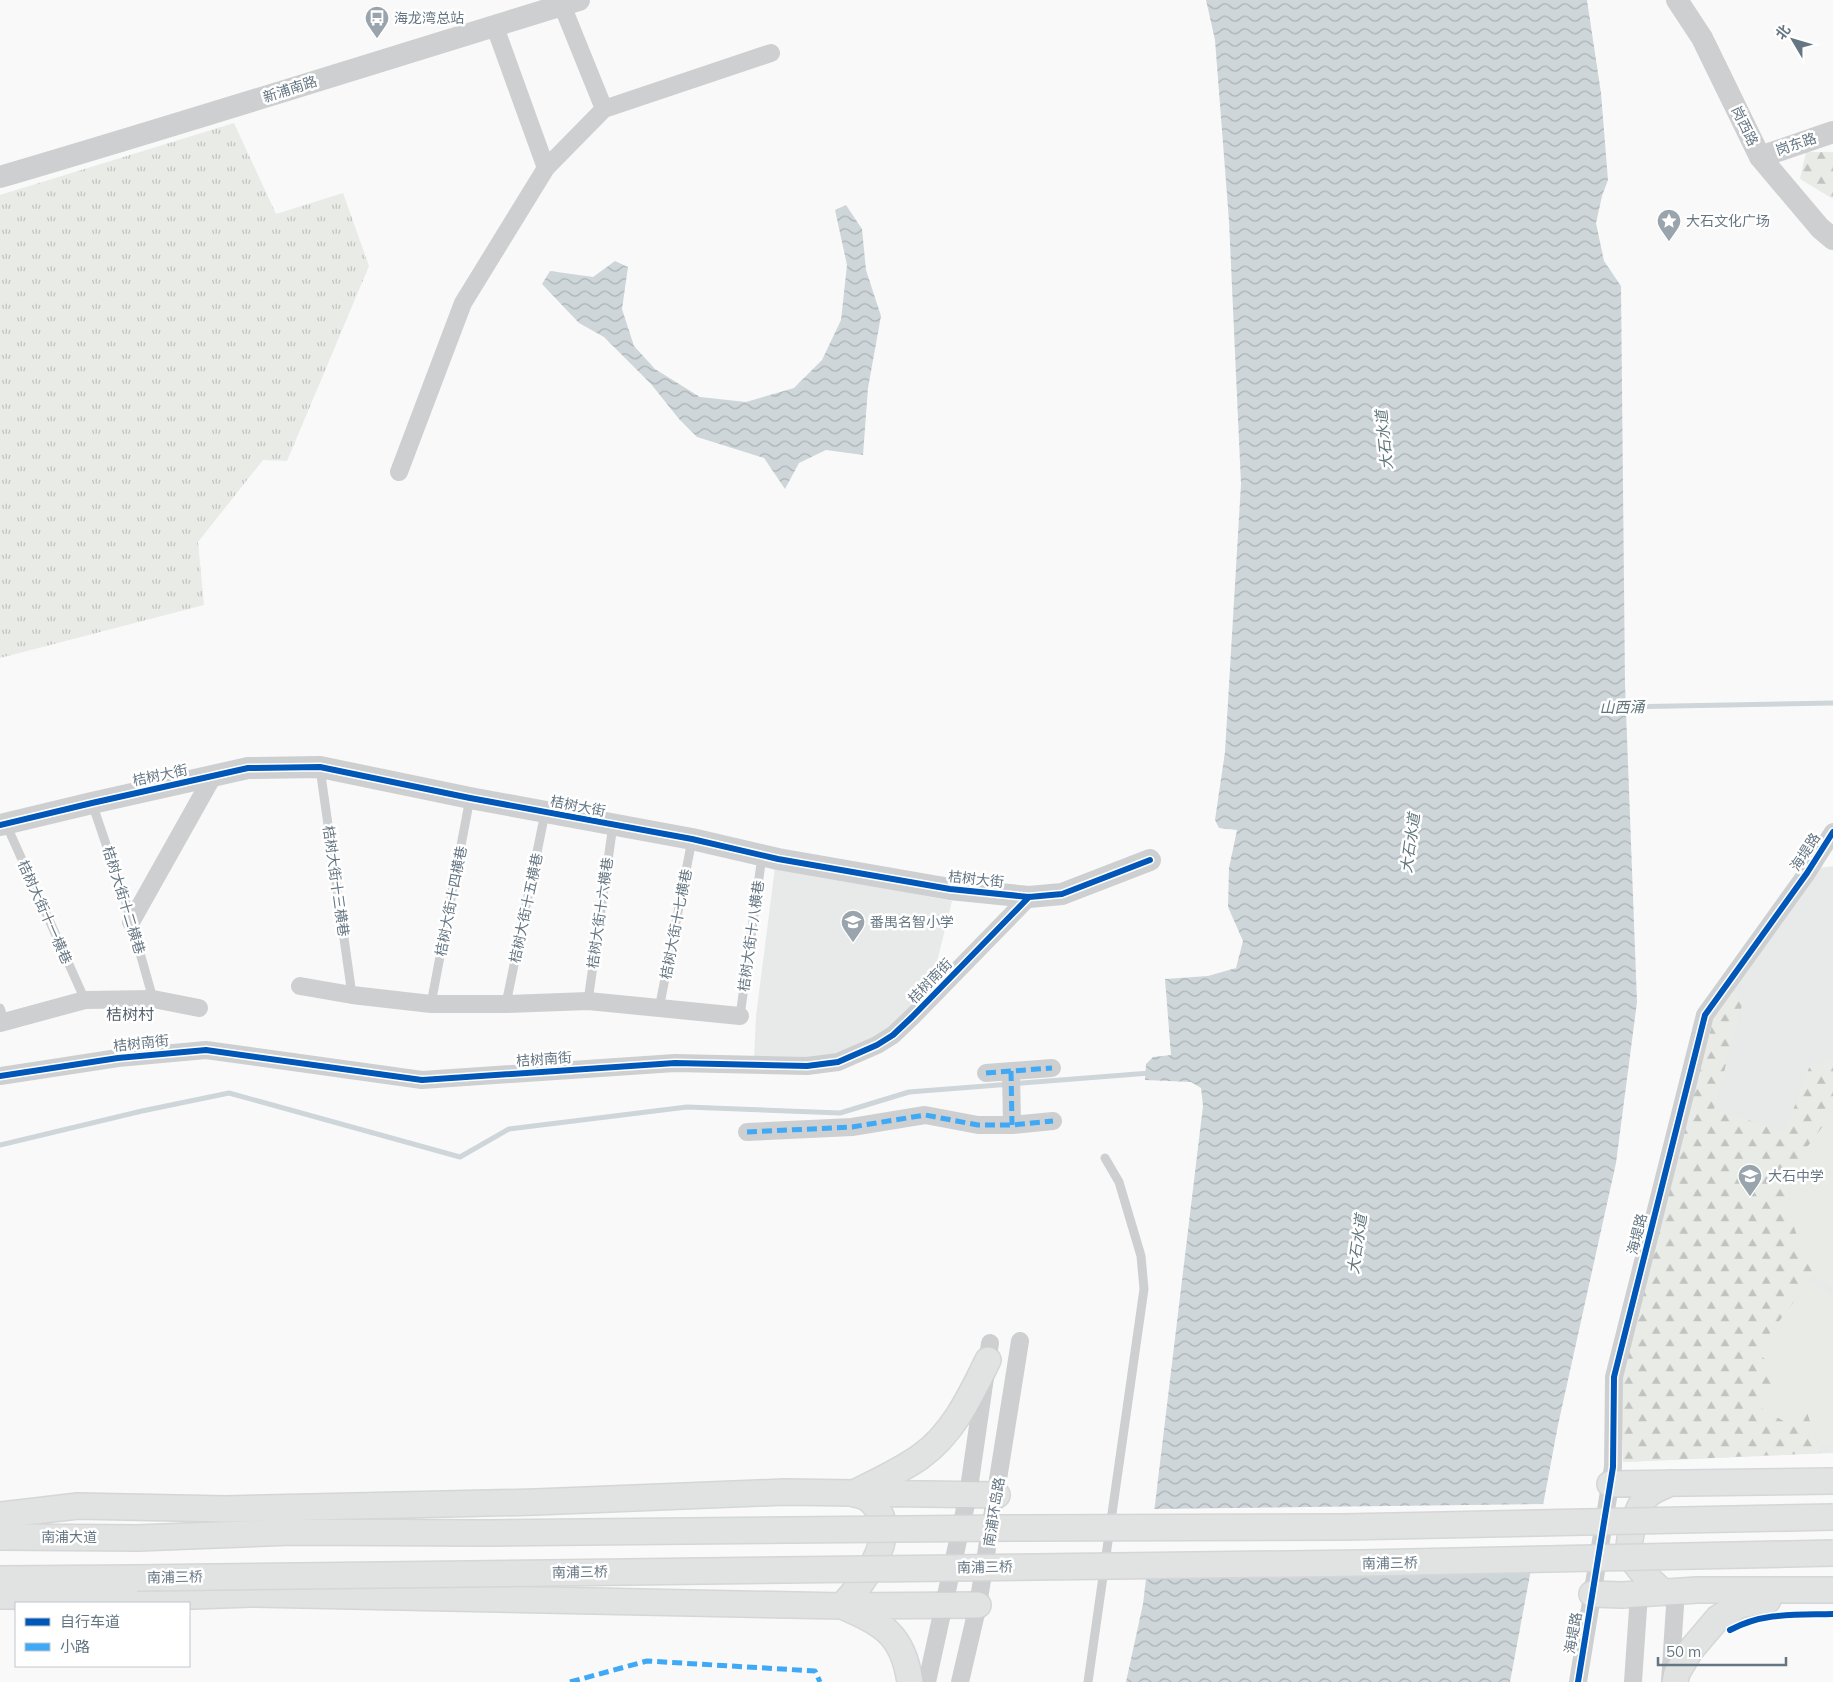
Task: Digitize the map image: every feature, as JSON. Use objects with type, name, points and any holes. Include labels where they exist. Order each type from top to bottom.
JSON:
[{"type":"main road","points":[[854,1494],[900,1470],[921,1457],[936,1444],[964,1408],[989,1352]]},
{"type":"main road","points":[[1610,1484],[1833,1481]]},
{"type":"main road","points":[[1657,1592],[1630,1553],[1631,1534],[1638,1509],[1647,1495],[1671,1483]]},
{"type":"main road","points":[[0,1515],[78,1506],[226,1509],[546,1502],[784,1492],[996,1495]]},
{"type":"main road","points":[[842,1606],[862,1584],[877,1556],[882,1541],[882,1525],[879,1511],[863,1495],[854,1494]]},
{"type":"main road","name":"南浦大道","points":[[0,1537],[138,1538],[292,1532],[485,1533],[1334,1527],[1833,1517]]},
{"type":"main road","name":"南浦三桥","points":[[0,1579],[1363,1563],[1833,1553]]},
{"type":"main road","points":[[1592,1594],[1622,1596],[1657,1592],[1831,1590]]},
{"type":"main road","points":[[1675,1682],[1677,1673],[1690,1651],[1718,1618],[1740,1605],[1831,1590]]},
{"type":"main road","points":[[0,1596],[164,1597],[251,1594],[842,1606],[978,1605]]},
{"type":"main road","points":[[842,1606],[872,1619],[893,1636],[903,1652],[910,1682]]},
{"type":"street","name":"岗西路","points":[[1677,0],[1702,38],[1760,157],[1820,228],[1833,238]]},
{"type":"street","name":"新浦南路","points":[[0,177],[195,120],[309,82],[570,3]]},
{"type":"street","points":[[570,3],[604,109]]},
{"type":"street","points":[[495,27],[546,168]]},
{"type":"street","points":[[399,472],[463,303],[546,168],[604,109],[772,53]]},
{"type":"street","name":"岗东路","points":[[1760,157],[1833,132]]},
{"type":"street","name":"桔树大街","points":[[3,825],[248,768],[320,767],[470,798],[692,839],[762,855],[950,889],[1029,897],[1062,894],[1150,860]]},
{"type":"street","points":[[131,922],[213,776]]},
{"type":"street","name":"海堤路","points":[[1578,1682],[1613,1467],[1614,1377],[1705,1015],[1807,873],[1833,832]]},
{"type":"street","name":"桔树南街","points":[[0,1076],[118,1058],[206,1050],[422,1080],[675,1063],[807,1066],[838,1062],[877,1045],[893,1035],[1029,897]]},
{"type":"street","points":[[300,986],[352,995],[431,1004],[588,1001],[740,1016]]},
{"type":"street","points":[[2,1018],[85,1000],[153,999],[199,1008]]},
{"type":"street","points":[[986,1073],[1052,1068]]},
{"type":"street","points":[[1011,1071],[1012,1125]]},
{"type":"street","points":[[747,1132],[852,1127],[925,1115],[978,1125],[1012,1125],[1053,1121]]},
{"type":"street","name":"南浦环岛路","points":[[960,1682],[978,1605],[1020,1341]]},
{"type":"street","name":"南浦环岛路","points":[[927,1682],[968,1495],[989,1352]]},
{"type":"street","points":[[1633,1682],[1657,1592],[1675,1606],[1670,1682]]},
{"type":"lane","name":"桔树大街十三横巷","points":[[320,767],[352,995]]},
{"type":"lane","name":"桔树大街十四横巷","points":[[431,1004],[470,798]]},
{"type":"lane","name":"桔树大街十二横巷","points":[[92,803],[131,922],[153,999]]},
{"type":"lane","name":"桔树大街十五横巷","points":[[506,1004],[545,812]]},
{"type":"lane","name":"桔树大街十一横巷","points":[[3,825],[85,1000]]},
{"type":"lane","name":"桔树大街十六横巷","points":[[588,1001],[613,825]]},
{"type":"lane","name":"桔树大街十七横巷","points":[[659,1009],[692,839]]},
{"type":"lane","name":"桔树大街十八横巷","points":[[740,1016],[762,855]]},
{"type":"lane","points":[[1088,1682],[1144,1289],[1141,1256],[1119,1182],[1105,1158]]},
{"type":"shaded area","name":"大石中学","points":[[1833,866],[1833,1453],[1623,1462],[1714,1017],[1813,869]]},
{"type":"shaded area","name":"番禺名智小学","points":[[775,867],[952,901],[931,986],[909,1013],[868,1046],[810,1060],[754,1058],[756,1016]]},
{"type":"green space","points":[[234,123],[276,214],[343,193],[369,266],[287,461],[263,460],[198,542],[204,605],[0,658],[0,195]]},
{"type":"green space","points":[[1806,152],[1833,152],[1833,199],[1800,179]]},
{"type":"green space","name":"大石中学","points":[[1733,990],[1743,1001],[1714,1109],[1785,1132],[1809,1068],[1833,1057],[1833,1113],[1796,1162],[1788,1206],[1798,1239],[1814,1275],[1759,1348],[1778,1382],[1805,1406],[1821,1453],[1623,1462],[1621,1377],[1714,1017]]},
{"type":"green space","points":[[1833,1113],[1833,1289],[1814,1275],[1798,1239],[1788,1206],[1796,1162]]},
{"type":"green space","points":[[1811,1280],[1833,1297],[1833,1445],[1819,1445],[1805,1407],[1790,1425],[1760,1407],[1778,1382],[1766,1360],[1760,1355],[1762,1353],[1759,1348]]},
{"type":"water","name":"大石水道","points":[[1206,0],[1587,0],[1601,93],[1608,180],[1596,223],[1604,261],[1621,286],[1625,684],[1637,1002],[1616,1163],[1558,1425],[1510,1682],[1126,1682],[1143,1604],[1203,1106],[1201,1088],[1191,1082],[1145,1080],[1146,1064],[1153,1057],[1171,1055],[1165,979],[1208,976],[1236,968],[1243,941],[1228,907],[1229,868],[1237,830],[1219,828],[1215,820],[1225,752],[1241,484],[1229,221],[1215,40]]},
{"type":"water","points":[[846,205],[862,229],[866,270],[881,316],[868,388],[863,455],[826,450],[799,463],[785,489],[764,458],[697,437],[679,419],[651,384],[604,337],[579,323],[542,284],[550,271],[593,277],[615,261],[628,267],[622,309],[634,346],[655,369],[700,397],[746,402],[794,388],[822,360],[841,320],[847,265],[835,210]]},
{"type":"pier","points":[[1546,1504],[1533,1572],[1144,1578],[1152,1509]]},
{"type":"waterway","name":"山西涌","points":[[1621,707],[1833,703]]},
{"type":"waterway","points":[[0,1145],[142,1111],[229,1093],[460,1157],[509,1129],[687,1107],[840,1113],[909,1092],[1150,1073]]},
{"type":"marked path","points":[[986,1073],[1052,1068]]},
{"type":"marked path","points":[[1011,1071],[1012,1125]]},
{"type":"marked path","points":[[747,1132],[852,1127],[925,1115],[978,1125],[1012,1125],[1053,1121]]},
{"type":"marked path","points":[[570,1682],[647,1661],[815,1671],[820,1682]]},
{"type":"cycle path","points":[[0,825],[248,768],[320,767],[470,798],[692,839],[778,859],[950,889],[1029,897],[1062,894],[1150,860]]},
{"type":"cycle path","points":[[1578,1682],[1613,1467],[1614,1377],[1705,1015],[1807,873],[1833,832]]},
{"type":"cycle path","points":[[0,1076],[118,1058],[206,1050],[422,1080],[675,1063],[807,1066],[838,1062],[877,1045],[893,1035],[1029,897]]},
{"type":"cycle path","points":[[1730,1630],[1768,1617],[1833,1614]]},
{"type":"place","name":"海龙湾总站","points":[[377,39]]},
{"type":"place","name":"大石文化广场","points":[[1669,242]]},
{"type":"place","name":"番禺名智小学","points":[[853,943]]},
{"type":"place","name":"大石中学","points":[[1750,1197]]},
{"type":"district","name":"桔树村","points":[[130,1014]]}]
